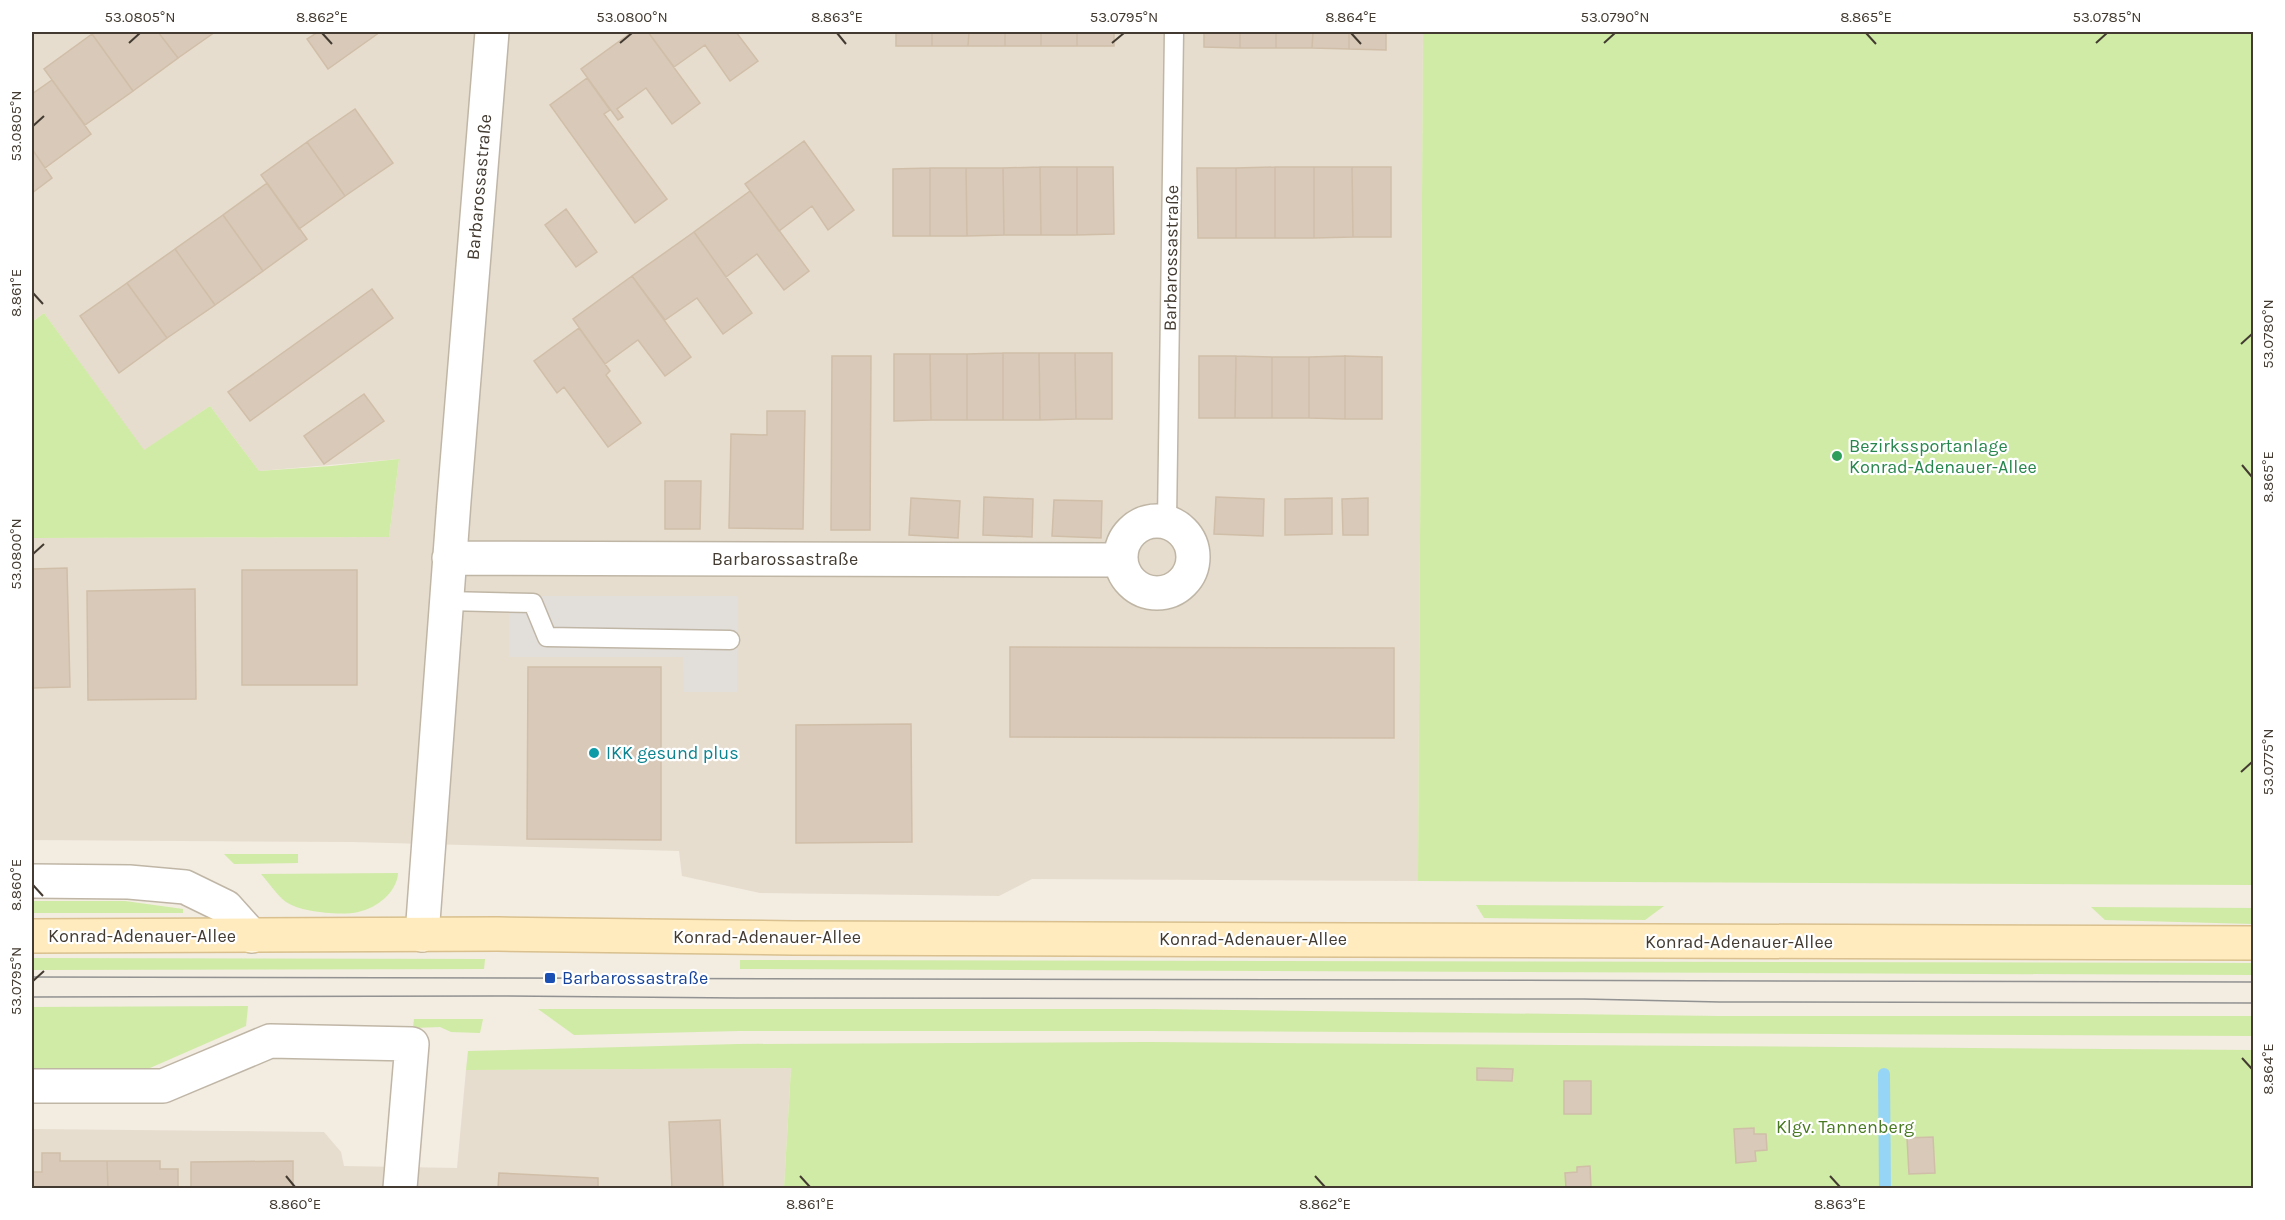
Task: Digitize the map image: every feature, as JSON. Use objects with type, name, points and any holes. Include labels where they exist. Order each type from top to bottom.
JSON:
[{"type":"main road","name":"Konrad-Adenauer-Allee","points":[[32,936],[422,935],[2253,943]]},
{"type":"street","name":"Barbarossastraße","points":[[422,935],[449,558],[492,32]]},
{"type":"street","points":[[1147,521],[1167,521],[1186,533],[1193,549],[1194,562],[1183,582],[1175,589],[1163,593],[1152,593],[1142,590],[1130,581],[1120,560],[1125,540],[1133,529],[1147,521]]},
{"type":"street","name":"Barbarossastraße","points":[[449,558],[1120,560]]},
{"type":"street","name":"Konrad-Adenauer-Allee","points":[[32,881],[129,882],[185,887],[226,907],[252,936]]},
{"type":"street","points":[[32,1086],[164,1086],[270,1041],[412,1044],[400,1188]]},
{"type":"lane","name":"Barbarossastraße","points":[[1167,521],[1174,32]]},
{"type":"lane","points":[[446,600],[533,603],[547,637],[730,640]]},
{"type":"shaded area","points":[[32,32],[1423,32],[1418,881],[1032,879],[999,896],[760,893],[682,876],[679,851],[352,842],[32,840],[32,538],[389,537],[399,459],[259,471],[210,406],[144,451],[44,313],[32,322]]},
{"type":"shaded area","points":[[509,596],[738,596],[737,692],[684,692],[683,657],[509,657]]},
{"type":"shaded area","points":[[791,1068],[784,1188],[32,1188],[32,1129],[324,1132],[341,1152],[344,1166],[457,1168],[466,1070]]},
{"type":"green space","name":"Bezirkssportanlage Konrad-Adenauer-Allee","points":[[1423,32],[2253,32],[2253,885],[1418,881]]},
{"type":"green space","points":[[44,313],[144,450],[210,406],[259,471],[399,459],[389,537],[32,538],[32,322]]},
{"type":"green space","points":[[224,854],[298,854],[298,863],[234,864]]},
{"type":"green space","points":[[398,873],[394,887],[379,903],[365,910],[342,914],[310,911],[292,905],[279,896],[261,874]]},
{"type":"green space","points":[[32,901],[125,901],[183,909],[183,913],[32,913]]},
{"type":"green space","points":[[1476,905],[1664,906],[1645,920],[1484,918]]},
{"type":"green space","points":[[2091,907],[2253,908],[2253,924],[2105,920]]},
{"type":"green space","points":[[32,958],[485,959],[484,969],[32,970]]},
{"type":"green space","points":[[740,960],[2253,963],[2254,975],[740,969]]},
{"type":"green space","points":[[248,1006],[246,1026],[143,1071],[32,1071],[32,1007]]},
{"type":"green space","points":[[538,1009],[1152,1009],[1717,1016],[2253,1016],[2254,1036],[1149,1031],[739,1031],[574,1035]]},
{"type":"green space","points":[[414,1019],[483,1019],[480,1033],[451,1032],[440,1027],[413,1028]]},
{"type":"green space","name":"Klgv. Tannenberg","points":[[1148,1042],[2253,1050],[2253,1188],[784,1188],[791,1068],[466,1070],[468,1051],[738,1044]]},
{"type":"building","points":[[96,32],[158,32],[178,58],[133,91],[92,34]]},
{"type":"building","points":[[158,32],[215,32],[178,58]]},
{"type":"building","points":[[318,32],[380,32],[328,69],[307,39]]},
{"type":"building","points":[[632,32],[648,32],[700,103],[672,124],[646,88],[617,109],[623,117],[618,120],[581,69]]},
{"type":"building","points":[[648,32],[736,32],[758,61],[730,81],[705,45],[674,67]]},
{"type":"building","points":[[896,32],[932,32],[932,46],[896,46]]},
{"type":"building","points":[[932,32],[969,32],[968,46],[932,46]]},
{"type":"building","points":[[969,32],[1005,32],[1005,46],[968,46]]},
{"type":"building","points":[[1005,32],[1041,32],[1041,46],[1005,46]]},
{"type":"building","points":[[1041,32],[1077,32],[1077,46],[1041,46]]},
{"type":"building","points":[[1077,32],[1114,32],[1114,46],[1077,46]]},
{"type":"building","points":[[1204,32],[1240,32],[1240,48],[1204,47]]},
{"type":"building","points":[[1240,32],[1276,32],[1276,48],[1240,48]]},
{"type":"building","points":[[1276,32],[1313,32],[1312,48],[1276,48]]},
{"type":"building","points":[[1313,32],[1349,32],[1349,49],[1312,48]]},
{"type":"building","points":[[1349,32],[1386,32],[1386,50],[1349,49]]},
{"type":"building","points":[[92,34],[133,91],[85,125],[44,69]]},
{"type":"building","points":[[587,78],[610,110],[604,114],[667,199],[635,223],[550,105]]},
{"type":"building","points":[[52,80],[91,134],[45,168],[32,149],[32,94]]},
{"type":"building","points":[[355,109],[393,163],[345,196],[307,142]]},
{"type":"building","points":[[804,141],[854,210],[828,230],[812,206],[779,231],[745,184]]},
{"type":"building","points":[[307,142],[345,196],[299,229],[261,175]]},
{"type":"building","points":[[32,149],[52,178],[32,193]]},
{"type":"building","points":[[1040,167],[1077,167],[1077,235],[1041,235]]},
{"type":"building","points":[[1040,167],[1041,235],[1004,235],[1003,168]]},
{"type":"building","points":[[1077,167],[1113,167],[1114,234],[1077,235]]},
{"type":"building","points":[[1275,167],[1275,238],[1236,238],[1236,168]]},
{"type":"building","points":[[1275,167],[1314,167],[1314,238],[1275,238]]},
{"type":"building","points":[[1314,167],[1352,167],[1353,237],[1314,238]]},
{"type":"building","points":[[1352,167],[1391,167],[1391,237],[1353,237]]},
{"type":"building","points":[[930,168],[966,168],[967,236],[930,236]]},
{"type":"building","points":[[930,168],[930,236],[893,236],[893,169]]},
{"type":"building","points":[[966,168],[1003,168],[1004,235],[967,236]]},
{"type":"building","points":[[1197,168],[1236,168],[1236,238],[1198,238]]},
{"type":"building","points":[[267,183],[307,239],[263,271],[223,215]]},
{"type":"building","points":[[750,191],[809,271],[784,290],[757,254],[726,277],[694,232]]},
{"type":"building","points":[[566,209],[597,252],[576,267],[545,225]]},
{"type":"building","points":[[223,215],[263,271],[215,305],[175,249]]},
{"type":"building","points":[[694,232],[752,313],[723,334],[697,298],[665,320],[632,276]]},
{"type":"building","points":[[175,249],[215,305],[167,338],[127,283]]},
{"type":"building","points":[[632,276],[691,357],[665,376],[638,340],[605,364],[573,319]]},
{"type":"building","points":[[127,283],[167,338],[119,373],[80,316]]},
{"type":"building","points":[[372,289],[393,318],[250,421],[228,392]]},
{"type":"building","points":[[579,328],[610,371],[606,375],[641,423],[608,447],[564,387],[557,393],[534,361]]},
{"type":"building","points":[[1003,353],[1039,353],[1040,420],[1003,420]]},
{"type":"building","points":[[1003,353],[1003,420],[967,420],[967,354]]},
{"type":"building","points":[[1039,353],[1075,353],[1076,419],[1040,420]]},
{"type":"building","points":[[1075,353],[1112,353],[1112,419],[1076,419]]},
{"type":"building","points":[[894,354],[930,354],[931,420],[894,421]]},
{"type":"building","points":[[930,354],[967,354],[967,420],[931,420]]},
{"type":"building","points":[[832,356],[871,356],[870,530],[831,530]]},
{"type":"building","points":[[1199,356],[1236,356],[1235,418],[1199,418]]},
{"type":"building","points":[[1236,356],[1272,357],[1272,418],[1235,418]]},
{"type":"building","points":[[1345,356],[1345,419],[1309,418],[1309,357]]},
{"type":"building","points":[[1345,356],[1382,357],[1382,419],[1345,419]]},
{"type":"building","points":[[1272,357],[1309,357],[1309,418],[1272,418]]},
{"type":"building","points":[[364,394],[384,421],[324,464],[304,436]]},
{"type":"building","points":[[767,411],[805,411],[803,529],[729,528],[731,434],[767,435]]},
{"type":"building","points":[[665,481],[701,481],[700,529],[665,529]]},
{"type":"building","points":[[984,497],[1033,499],[1032,537],[983,535]]},
{"type":"building","points":[[1216,497],[1264,499],[1263,536],[1214,534]]},
{"type":"building","points":[[911,498],[960,501],[958,538],[909,535]]},
{"type":"building","points":[[1332,498],[1332,534],[1285,535],[1285,499]]},
{"type":"building","points":[[1368,498],[1368,535],[1343,535],[1342,499]]},
{"type":"building","points":[[1054,500],[1102,501],[1101,538],[1052,536]]},
{"type":"building","points":[[67,568],[70,687],[32,688],[32,569]]},
{"type":"building","points":[[242,570],[357,570],[357,685],[242,685]]},
{"type":"building","points":[[195,589],[196,699],[88,700],[87,591]]},
{"type":"building","points":[[1010,647],[1394,648],[1394,738],[1010,737]]},
{"type":"building","name":"IKK gesund plus","points":[[528,667],[661,667],[661,840],[527,839]]},
{"type":"building","points":[[911,724],[912,842],[796,843],[796,725]]},
{"type":"building","points":[[1477,1068],[1513,1069],[1512,1081],[1477,1080]]},
{"type":"building","points":[[1564,1081],[1591,1081],[1591,1114],[1564,1114]]},
{"type":"building","points":[[720,1120],[723,1188],[672,1188],[669,1122]]},
{"type":"building","points":[[1754,1128],[1754,1134],[1766,1134],[1767,1150],[1755,1151],[1756,1161],[1736,1163],[1734,1129]]},
{"type":"building","points":[[1933,1137],[1935,1173],[1909,1174],[1907,1138]]},
{"type":"building","points":[[42,1153],[60,1153],[60,1161],[107,1161],[108,1188],[32,1188],[32,1172],[42,1172]]},
{"type":"building","points":[[107,1161],[160,1161],[160,1169],[178,1169],[178,1188],[108,1188]]},
{"type":"building","points":[[293,1161],[293,1188],[191,1188],[191,1162]]},
{"type":"building","points":[[1590,1166],[1591,1188],[1566,1188],[1565,1173],[1577,1172],[1577,1167]]},
{"type":"building","points":[[499,1173],[598,1178],[598,1188],[498,1188]]},
{"type":"waterway","points":[[1884,1074],[1885,1188]]},
{"type":"tram line","points":[[32,977],[2254,982]]},
{"type":"tram line","points":[[32,997],[495,996],[2254,1003]]},
{"type":"place","name":"Bezirkssportanlage Konrad-Adenauer-Allee","points":[[1837,456]]},
{"type":"place","name":"IKK gesund plus","points":[[594,753]]},
{"type":"place","name":"Barbarossastraße","points":[[550,978]]}]
